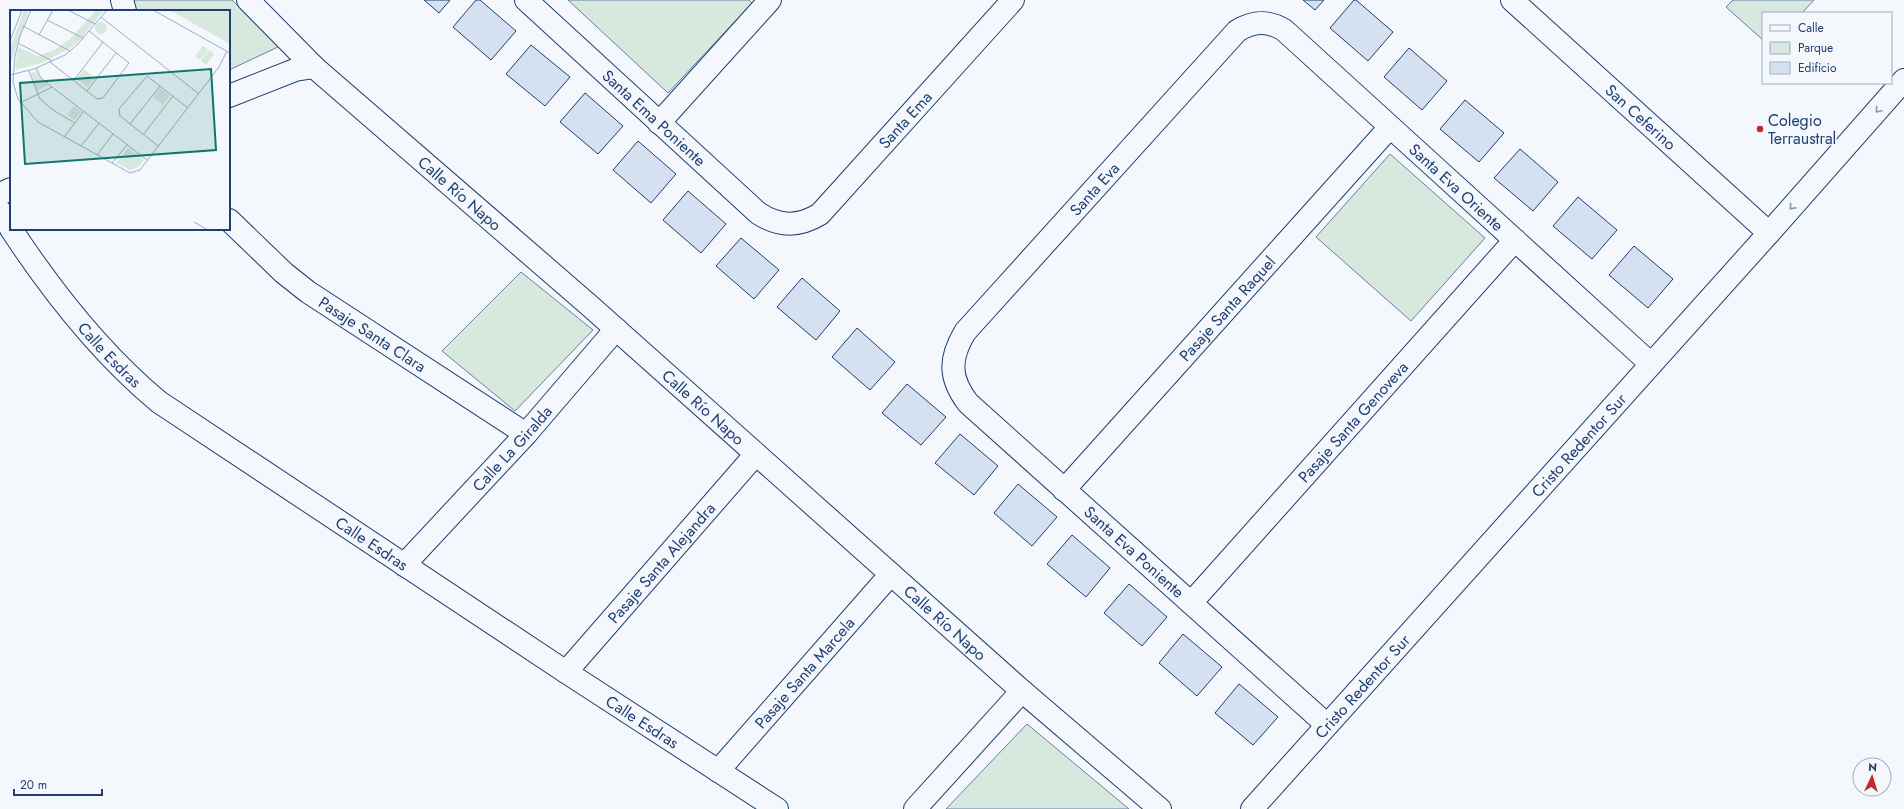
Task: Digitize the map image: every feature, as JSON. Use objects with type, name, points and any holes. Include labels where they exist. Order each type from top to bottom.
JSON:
[{"type":"street","points":[[122,0],[125,10]]},
{"type":"street","name":"Calle Río Napo","points":[[248,0],[314,67],[616,329],[1022,691],[1160,809]]},
{"type":"street","points":[[659,123],[770,0]]},
{"type":"street","name":"Santa Ema","points":[[788,225],[811,220],[820,214],[1013,0]]},
{"type":"street","name":"San Ceferino","points":[[1512,0],[1769,233]]},
{"type":"street","name":"Santa Ema Poniente","points":[[536,3],[659,123],[758,213],[767,219],[788,225]]},
{"type":"street","name":"Santa Eva Oriente","points":[[1256,23],[1275,25],[1284,30],[1651,364]]},
{"type":"street","name":"Santa Eva","points":[[953,370],[954,356],[958,343],[965,332],[1229,38],[1237,31],[1256,23]]},
{"type":"street","points":[[230,96],[295,70],[314,67]]},
{"type":"street","name":"Cristo Redentor Sur","points":[[1252,809],[1769,233],[1904,80]]},
{"type":"street","name":"Pasaje Santa Raquel","points":[[1064,490],[1390,127]]},
{"type":"street","points":[[0,194],[10,189]]},
{"type":"street","name":"Calle Esdras","points":[[0,211],[10,227]]},
{"type":"street","name":"Pasaje Santa Clara","points":[[230,221],[284,273],[324,303],[526,434]]},
{"type":"street","name":"Calle Esdras","points":[[12,230],[37,268],[96,344],[138,385],[159,402],[566,672],[777,809]]},
{"type":"street","name":"Pasaje Santa Genoveva","points":[[1191,603],[1515,240]]},
{"type":"street","name":"Calle La Giralda","points":[[404,565],[526,434],[616,329]]},
{"type":"street","name":"Santa Eva Poniente","points":[[953,370],[955,382],[968,404],[1327,725]]},
{"type":"street","name":"Pasaje Santa Alejandra","points":[[566,672],[756,454]]},
{"type":"street","name":"Pasaje Santa Marcela","points":[[718,771],[891,574]]},
{"type":"street","points":[[915,809],[1022,691]]},
{"type":"green space","points":[[132,0],[232,0],[280,46],[230,70],[230,10],[135,10]]},
{"type":"green space","points":[[568,0],[749,0],[752,3],[668,93]]},
{"type":"green space","points":[[1733,0],[1814,0],[1803,12],[1762,12],[1762,39],[1726,7]]},
{"type":"green space","points":[[1390,154],[1485,238],[1411,321],[1316,237]]},
{"type":"green space","points":[[521,272],[593,330],[515,411],[442,351]]},
{"type":"green space","points":[[1027,724],[1129,809],[946,809]]},
{"type":"building","points":[[424,0],[450,0],[439,13]]},
{"type":"building","points":[[476,0],[480,0],[516,31],[491,60],[453,27]]},
{"type":"building","points":[[1303,0],[1324,0],[1315,10]]},
{"type":"building","points":[[1354,0],[1356,0],[1393,32],[1368,61],[1330,28]]},
{"type":"building","points":[[531,45],[570,77],[545,106],[506,74]]},
{"type":"building","points":[[1409,48],[1447,81],[1422,110],[1384,77]]},
{"type":"building","points":[[585,93],[623,126],[598,154],[560,122]]},
{"type":"building","points":[[1465,100],[1504,133],[1479,162],[1440,129]]},
{"type":"building","points":[[638,141],[676,174],[651,203],[613,170]]},
{"type":"building","points":[[1520,149],[1558,182],[1533,211],[1494,178]]},
{"type":"building","points":[[688,191],[726,224],[701,253],[663,220]]},
{"type":"building","points":[[1578,197],[1617,230],[1592,259],[1553,226]]},
{"type":"building","points":[[741,238],[779,270],[754,299],[716,266]]},
{"type":"building","points":[[1634,246],[1673,279],[1648,308],[1609,275]]},
{"type":"building","points":[[802,278],[840,311],[816,340],[777,307]]},
{"type":"building","points":[[857,328],[895,362],[870,390],[832,357]]},
{"type":"building","points":[[907,384],[946,417],[921,445],[882,413]]},
{"type":"building","points":[[960,434],[998,466],[974,495],[935,463]]},
{"type":"building","points":[[1018,484],[1057,517],[1032,546],[994,513]]},
{"type":"building","points":[[1072,535],[1110,568],[1086,597],[1047,564]]},
{"type":"building","points":[[1129,584],[1167,617],[1142,646],[1104,613]]},
{"type":"building","points":[[1183,634],[1222,667],[1197,696],[1159,663]]},
{"type":"building","points":[[1239,684],[1278,717],[1253,745],[1215,713]]},
{"type":"place","name":"Colegio Terraustral","points":[[1760,129]]}]
